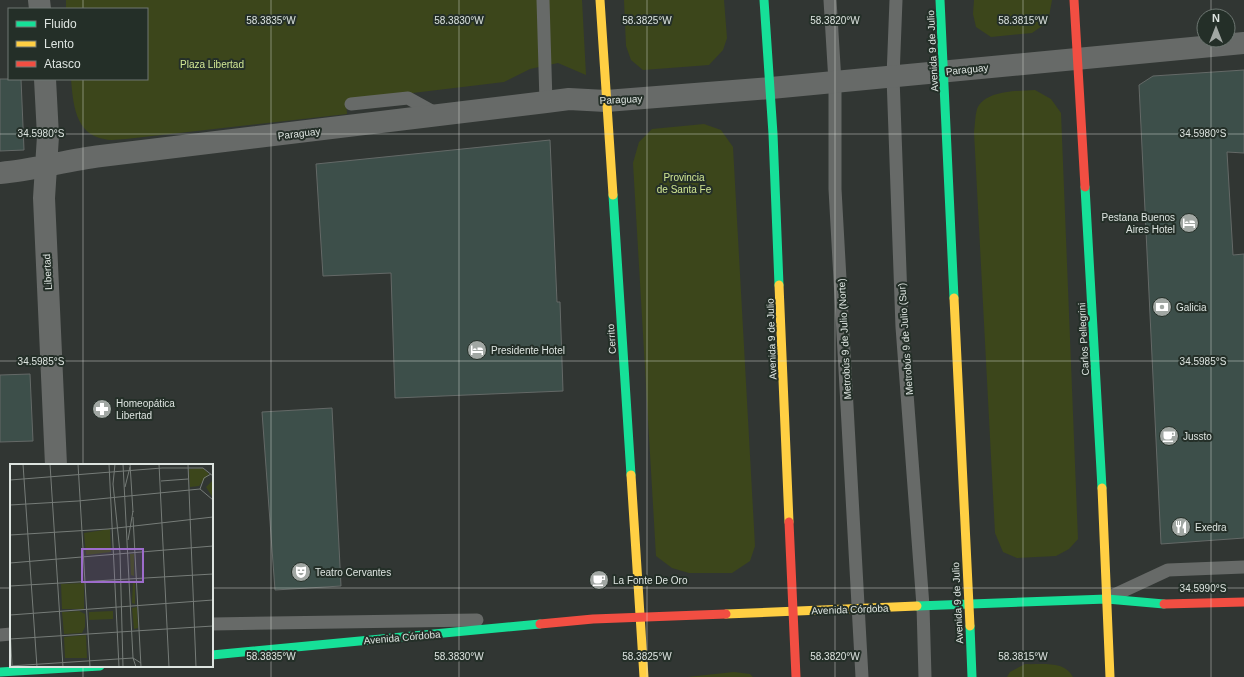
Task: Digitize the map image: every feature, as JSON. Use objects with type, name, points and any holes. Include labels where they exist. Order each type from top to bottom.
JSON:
[{"type":"main road","name":"Cerrito","points":[[600,0],[644,677]]},
{"type":"main road","name":"Avenida 9 de Julio","points":[[764,0],[771,88],[796,677]]},
{"type":"main road","name":"Avenida 9 de Julio","points":[[940,0],[972,677]]},
{"type":"main road","name":"Carlos Pellegrini","points":[[1074,0],[1099,431],[1110,677]]},
{"type":"main road","name":"Avenida Córdoba","points":[[213,655],[593,619],[1106,599],[1171,605],[1244,602]]},
{"type":"main road","points":[[0,672],[23,668],[65,671],[93,667]]},
{"type":"street","name":"Paraguay","points":[[0,173],[23,171],[88,158],[569,99],[606,101],[771,88],[1078,58],[1124,56],[1244,43]]},
{"type":"street","name":"Libertad","points":[[44,80],[48,136],[44,198],[56,464]]},
{"type":"lane","points":[[543,0],[546,102]]},
{"type":"lane","name":"Metrobús 9 de Julio (Norte)","points":[[830,0],[836,82],[835,189],[860,608],[862,677]]},
{"type":"lane","name":"Metrobús 9 de Julio (Sur)","points":[[896,0],[893,76],[902,327],[923,606],[925,677]]},
{"type":"lane","points":[[351,104],[408,98],[438,115]]},
{"type":"lane","name":"Avenida Córdoba","points":[[1106,599],[1168,570],[1244,567]]},
{"type":"lane","name":"Avenida Córdoba","points":[[213,624],[593,619]]},
{"type":"lane","points":[[0,635],[10,634]]},
{"type":"green space","name":"Plaza Libertad","points":[[66,0],[582,0],[586,75],[558,63],[530,69],[504,82],[346,101],[347,114],[107,140],[94,136],[81,124],[77,116],[71,80],[148,80],[148,8],[66,8]]},
{"type":"green space","points":[[624,0],[724,0],[727,38],[723,50],[709,65],[643,70],[631,60],[626,46]]},
{"type":"green space","points":[[974,0],[1052,0],[1048,22],[1032,33],[991,37],[976,27],[973,14]]},
{"type":"green space","points":[[1035,90],[1051,99],[1061,113],[1078,539],[1069,549],[1056,556],[1017,558],[1003,552],[995,533],[974,132],[977,109],[987,98],[1011,91]]},
{"type":"green space","name":"Provincia de Santa Fe","points":[[704,124],[721,130],[733,147],[755,546],[750,561],[732,573],[689,573],[672,568],[656,556],[633,163],[639,142],[652,129]]},
{"type":"green space","points":[[1025,664],[1052,664],[1064,668],[1073,677],[1007,677],[1010,672]]},
{"type":"green space","points":[[734,672],[750,674],[753,677],[687,677]]},
{"type":"building","points":[[1244,70],[1244,153],[1227,152],[1233,255],[1244,254],[1244,538],[1161,544],[1139,85],[1153,76]]},
{"type":"building","points":[[0,79],[21,80],[24,150],[0,151]]},
{"type":"building","points":[[550,140],[557,302],[560,302],[563,391],[395,398],[391,273],[323,276],[316,164]]},
{"type":"building","points":[[30,374],[33,441],[0,442],[0,375]]},
{"type":"building","points":[[332,408],[341,586],[275,590],[262,412]]},
{"type":"traffic: fast","points":[[764,0],[773,134],[779,285]]},
{"type":"traffic: fast","points":[[940,0],[954,298]]},
{"type":"traffic: fast","points":[[1085,187],[1102,488]]},
{"type":"traffic: fast","points":[[613,195],[631,475]]},
{"type":"traffic: fast","points":[[917,606],[1107,599],[1164,604]]},
{"type":"traffic: fast","points":[[213,655],[540,624]]},
{"type":"traffic: fast","points":[[970,626],[972,677]]},
{"type":"traffic: fast","points":[[0,672],[83,667]]},
{"type":"traffic: slow","points":[[600,0],[613,195]]},
{"type":"traffic: slow","points":[[779,285],[789,522]]},
{"type":"traffic: slow","points":[[954,298],[970,626]]},
{"type":"traffic: slow","points":[[631,475],[644,677]]},
{"type":"traffic: slow","points":[[1102,488],[1110,677]]},
{"type":"traffic: slow","points":[[726,614],[917,606]]},
{"type":"traffic: jam","points":[[1074,0],[1085,187]]},
{"type":"traffic: jam","points":[[789,522],[796,677]]},
{"type":"traffic: jam","points":[[1164,604],[1244,602]]},
{"type":"traffic: jam","points":[[540,624],[593,619],[726,614]]},
{"type":"place","name":"Pestana Buenos Aires Hotel","points":[[1189,223]]},
{"type":"place","name":"Galicia","points":[[1162,307]]},
{"type":"place","name":"Presidente Hotel","points":[[477,350]]},
{"type":"place","name":"Homeopática Libertad","points":[[102,409]]},
{"type":"place","name":"Jussto","points":[[1169,436]]},
{"type":"place","name":"Exedra","points":[[1181,527]]},
{"type":"place","name":"Teatro Cervantes","points":[[301,572]]},
{"type":"place","name":"La Fonte De Oro","points":[[599,580]]}]
